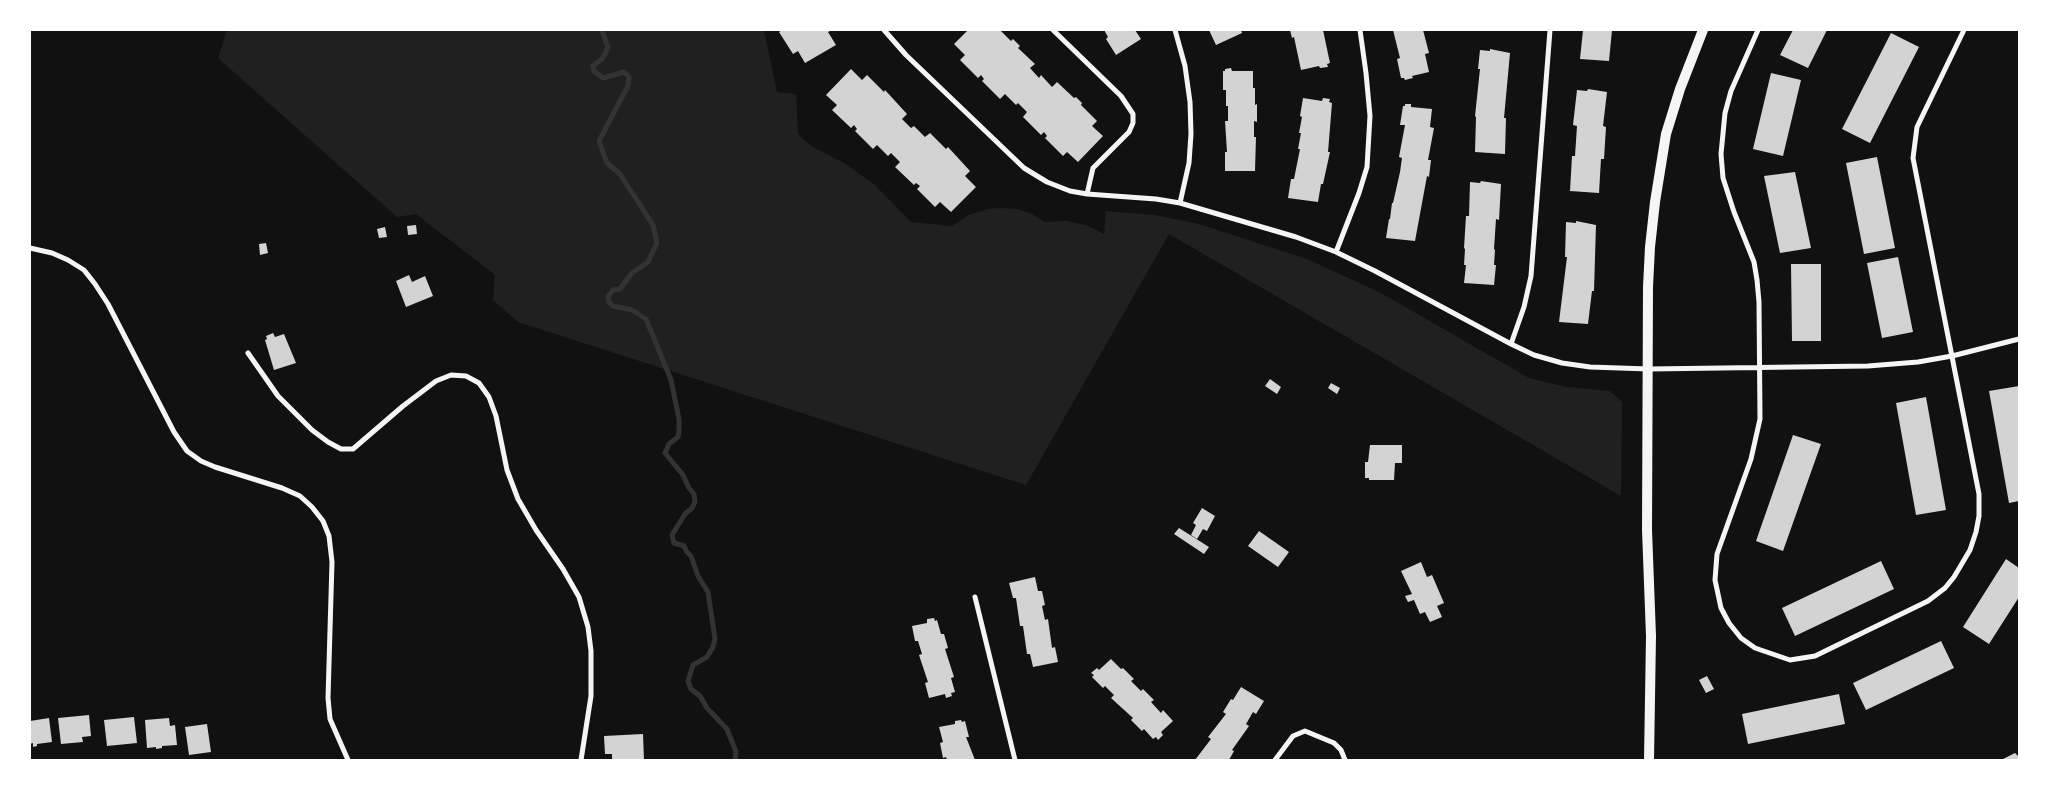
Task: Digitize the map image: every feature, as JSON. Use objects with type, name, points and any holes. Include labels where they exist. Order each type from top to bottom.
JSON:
[{"type":"main road","points":[[1649,760],[1651,636],[1646,530],[1649,369],[1648,287],[1655,202],[1666,134],[1680,89],[1703,30]]},
{"type":"street","points":[[884,30],[906,55],[1024,168],[1047,182],[1070,191],[1086,194],[1156,199],[1180,203],[1247,222],[1336,252],[1511,344],[1534,355],[1562,363],[1590,367],[1649,369],[1868,366],[1918,362],[1952,356],[2019,339]]},
{"type":"street","points":[[1054,30],[1121,96],[1133,114],[1133,123],[1129,132],[1093,168],[1086,194]]},
{"type":"street","points":[[1175,30],[1185,66],[1190,102],[1191,134],[1189,163],[1180,203]]},
{"type":"street","points":[[1336,252],[1367,168],[1370,116],[1360,30]]},
{"type":"street","points":[[1511,344],[1524,307],[1531,276],[1550,30]]},
{"type":"street","points":[[1758,30],[1731,91],[1725,113],[1721,154],[1724,178],[1734,212],[1754,262],[1759,302],[1760,419],[1751,459],[1717,554],[1715,580],[1721,608],[1729,623],[1741,638],[1755,648],[1790,660],[1815,656],[1928,601],[1945,588],[1963,564],[1976,532],[1979,516],[1979,494],[1913,158],[1917,127],[1964,30]]},
{"type":"street","points":[[30,248],[52,253],[68,260],[84,270],[95,284],[108,304],[174,432],[188,451],[201,461],[215,468],[282,488],[300,496],[323,521],[329,536],[332,562],[328,698],[330,720],[348,760]]},
{"type":"street","points":[[248,353],[278,396],[312,430],[328,442],[341,448],[353,449],[403,406],[436,381],[451,375],[466,376],[479,383],[489,397],[496,416],[507,470],[518,499],[536,530],[564,569],[579,597],[588,627],[591,651],[591,696],[581,760]]},
{"type":"street","points":[[974,597],[1015,760]]},
{"type":"street","points":[[1275,760],[1293,736],[1305,730],[1334,743],[1341,750],[1345,760]]},
{"type":"shaded area","points":[[227,30],[764,30],[777,92],[796,94],[798,134],[811,146],[844,163],[875,185],[911,222],[952,226],[969,215],[988,209],[1018,209],[1030,213],[1045,222],[1066,221],[1086,225],[1104,234],[1106,211],[1155,215],[1199,224],[1307,259],[1381,293],[1529,378],[1567,387],[1610,391],[1622,402],[1621,496],[1169,234],[1026,485],[518,322],[493,300],[495,275],[416,214],[397,217],[218,58]]},
{"type":"building","points":[[782,30],[832,30],[828,32],[836,45],[805,63],[798,51],[793,54],[779,32]]},
{"type":"building","points":[[968,30],[1000,30],[1011,41],[1013,39],[1020,46],[1018,48],[1035,64],[1030,68],[1039,78],[1041,75],[1052,87],[1057,82],[1074,98],[1076,97],[1082,103],[1081,105],[1097,121],[1092,126],[1103,136],[1078,162],[1067,152],[1063,156],[1045,138],[1047,136],[1044,132],[1041,135],[1023,117],[1027,112],[1018,103],[1016,105],[1005,94],[1000,99],[982,81],[984,79],[981,75],[978,78],[960,60],[965,55],[954,44]]},
{"type":"building","points":[[1104,30],[1135,30],[1141,39],[1116,55],[1106,39],[1108,37]]},
{"type":"building","points":[[1209,30],[1241,30],[1242,33],[1216,45]]},
{"type":"building","points":[[1290,30],[1323,30],[1330,63],[1327,64],[1328,67],[1320,68],[1319,66],[1301,70],[1294,37],[1292,38]]},
{"type":"building","points":[[1393,30],[1423,30],[1429,53],[1425,54],[1429,72],[1412,76],[1413,78],[1405,80],[1401,78],[1397,59],[1400,58]]},
{"type":"building","points":[[1583,30],[1612,30],[1609,61],[1580,59]]},
{"type":"building","points":[[1793,30],[1827,30],[1808,68],[1780,55]]},
{"type":"building","points":[[1891,33],[1919,47],[1870,143],[1842,129]]},
{"type":"building","points":[[1490,49],[1510,53],[1504,118],[1506,118],[1505,154],[1475,152],[1475,116],[1480,50],[1490,51]]},
{"type":"building","points":[[1231,68],[1232,71],[1253,71],[1255,105],[1257,104],[1257,122],[1254,121],[1254,137],[1256,137],[1255,171],[1225,171],[1225,152],[1227,152],[1225,121],[1228,121],[1228,106],[1226,106],[1226,90],[1223,90],[1223,71]]},
{"type":"building","points":[[851,69],[862,80],[867,75],[884,92],[885,90],[907,114],[902,119],[911,128],[914,126],[925,137],[930,133],[946,149],[948,147],[970,171],[965,176],[976,187],[951,212],[940,202],[935,207],[917,189],[920,186],[916,183],[914,185],[895,167],[900,162],[891,153],[888,156],[877,145],[873,149],[855,131],[857,129],[854,125],[851,128],[832,110],[837,105],[826,95]]},
{"type":"building","points":[[1771,73],[1801,80],[1783,156],[1753,149]]},
{"type":"building","points":[[1588,89],[1607,92],[1603,126],[1606,127],[1604,159],[1601,159],[1599,193],[1570,191],[1572,156],[1575,156],[1577,126],[1573,125],[1577,90],[1587,91]]},
{"type":"building","points":[[1303,98],[1322,101],[1323,98],[1330,99],[1329,102],[1332,103],[1328,152],[1330,152],[1318,202],[1288,198],[1291,179],[1294,179],[1300,149],[1298,149]]},
{"type":"building","points":[[1405,104],[1411,104],[1411,107],[1432,109],[1430,127],[1434,128],[1428,160],[1431,160],[1429,177],[1427,176],[1415,241],[1386,238],[1402,158],[1399,157],[1405,125],[1400,125]]},
{"type":"building","points":[[1877,157],[1895,248],[1864,254],[1846,163]]},
{"type":"building","points":[[1795,172],[1811,248],[1780,253],[1764,176]]},
{"type":"building","points":[[1481,181],[1501,184],[1499,220],[1496,219],[1494,285],[1464,283],[1466,265],[1464,265],[1464,248],[1466,216],[1469,216],[1470,182],[1480,183]]},
{"type":"building","points":[[1576,221],[1596,225],[1594,291],[1592,291],[1588,324],[1559,322],[1567,257],[1565,257],[1566,222],[1576,223]]},
{"type":"building","points":[[416,225],[417,234],[408,235],[407,226]]},
{"type":"building","points":[[385,227],[387,237],[379,238],[377,229]]},
{"type":"building","points":[[266,243],[268,253],[260,255],[259,244]]},
{"type":"building","points":[[1898,257],[1913,332],[1882,338],[1867,263]]},
{"type":"building","points":[[1791,264],[1821,264],[1821,341],[1792,341]]},
{"type":"building","points":[[409,275],[412,282],[425,276],[433,296],[406,307],[396,281]]},
{"type":"building","points":[[273,333],[275,337],[284,334],[296,363],[274,370],[265,340],[267,339],[266,336]]},
{"type":"building","points":[[1270,379],[1281,387],[1277,394],[1265,386]]},
{"type":"building","points":[[1331,383],[1340,388],[1337,394],[1328,388]]},
{"type":"building","points":[[2019,386],[2019,501],[2009,503],[1989,391]]},
{"type":"building","points":[[1926,397],[1946,510],[1916,515],[1896,403]]},
{"type":"building","points":[[1793,435],[1821,444],[1783,551],[1756,541]]},
{"type":"building","points":[[1370,445],[1402,445],[1402,463],[1395,463],[1394,480],[1369,480],[1369,478],[1365,478],[1365,462],[1368,462]]},
{"type":"building","points":[[1202,508],[1215,516],[1207,531],[1203,529],[1197,539],[1191,535],[1196,525],[1193,523]]},
{"type":"building","points":[[1179,528],[1209,547],[1204,554],[1174,534]]},
{"type":"building","points":[[1259,531],[1289,552],[1278,567],[1248,546]]},
{"type":"building","points":[[2006,559],[2019,568],[2019,597],[1989,644],[1963,627]]},
{"type":"building","points":[[1881,561],[1894,589],[1795,636],[1782,608]]},
{"type":"building","points":[[1421,562],[1427,577],[1432,575],[1444,603],[1437,606],[1442,617],[1430,622],[1425,612],[1420,614],[1414,600],[1408,602],[1405,596],[1412,594],[1401,571]]},
{"type":"building","points":[[1035,577],[1038,591],[1042,591],[1045,605],[1042,606],[1045,620],[1048,619],[1052,648],[1055,647],[1058,662],[1033,667],[1030,654],[1027,654],[1023,626],[1020,626],[1016,598],[1013,598],[1009,583]]},
{"type":"building","points":[[934,618],[935,621],[937,620],[941,634],[944,634],[948,648],[945,649],[954,677],[951,678],[955,692],[951,693],[952,696],[946,698],[945,694],[929,698],[925,683],[928,682],[919,655],[922,654],[918,641],[915,641],[912,626],[927,623],[927,619]]},
{"type":"building","points":[[1941,641],[1954,668],[1866,710],[1853,683]]},
{"type":"building","points":[[1111,659],[1134,679],[1131,681],[1141,691],[1143,689],[1154,700],[1151,702],[1161,713],[1163,710],[1173,721],[1161,732],[1163,735],[1158,740],[1156,737],[1153,739],[1144,729],[1142,731],[1131,720],[1133,718],[1111,698],[1114,695],[1105,686],[1103,688],[1092,677],[1094,675],[1091,673],[1097,668],[1099,670]]},
{"type":"building","points":[[1707,676],[1714,689],[1706,693],[1699,680]]},
{"type":"building","points":[[1241,687],[1264,701],[1256,714],[1253,712],[1246,724],[1249,726],[1232,750],[1234,751],[1229,760],[1195,760],[1211,739],[1208,737],[1226,714],[1223,712]]},
{"type":"building","points":[[1839,694],[1845,724],[1748,744],[1742,714]]},
{"type":"building","points":[[89,715],[91,736],[82,737],[83,742],[61,744],[58,718]]},
{"type":"building","points":[[134,717],[137,743],[107,746],[104,720]]},
{"type":"building","points":[[49,718],[52,742],[37,744],[37,746],[33,747],[33,743],[30,744],[30,721]]},
{"type":"building","points":[[169,718],[170,726],[175,725],[177,745],[162,746],[162,748],[156,749],[156,747],[147,748],[145,720]]},
{"type":"building","points":[[961,720],[962,722],[965,721],[969,737],[966,737],[975,760],[947,760],[946,757],[943,758],[940,743],[943,742],[939,727],[955,724],[955,721]]},
{"type":"building","points":[[207,724],[211,752],[189,755],[185,727]]},
{"type":"building","points":[[643,734],[644,760],[612,760],[612,754],[605,754],[604,736]]},
{"type":"building","points":[[2015,753],[2019,760],[2001,760]]},
{"type":"waterway","points":[[602,30],[608,48],[602,59],[593,66],[594,71],[603,78],[624,72],[629,77],[628,86],[599,141],[607,163],[620,174],[653,225],[657,243],[648,262],[632,273],[620,289],[613,290],[608,296],[609,302],[613,306],[632,310],[646,319],[671,380],[679,419],[679,431],[678,437],[669,444],[665,453],[683,475],[694,494],[695,502],[672,535],[674,543],[684,546],[691,556],[698,576],[708,592],[715,639],[707,657],[693,665],[688,681],[691,689],[700,696],[707,708],[727,729],[736,752],[735,760]]}]
